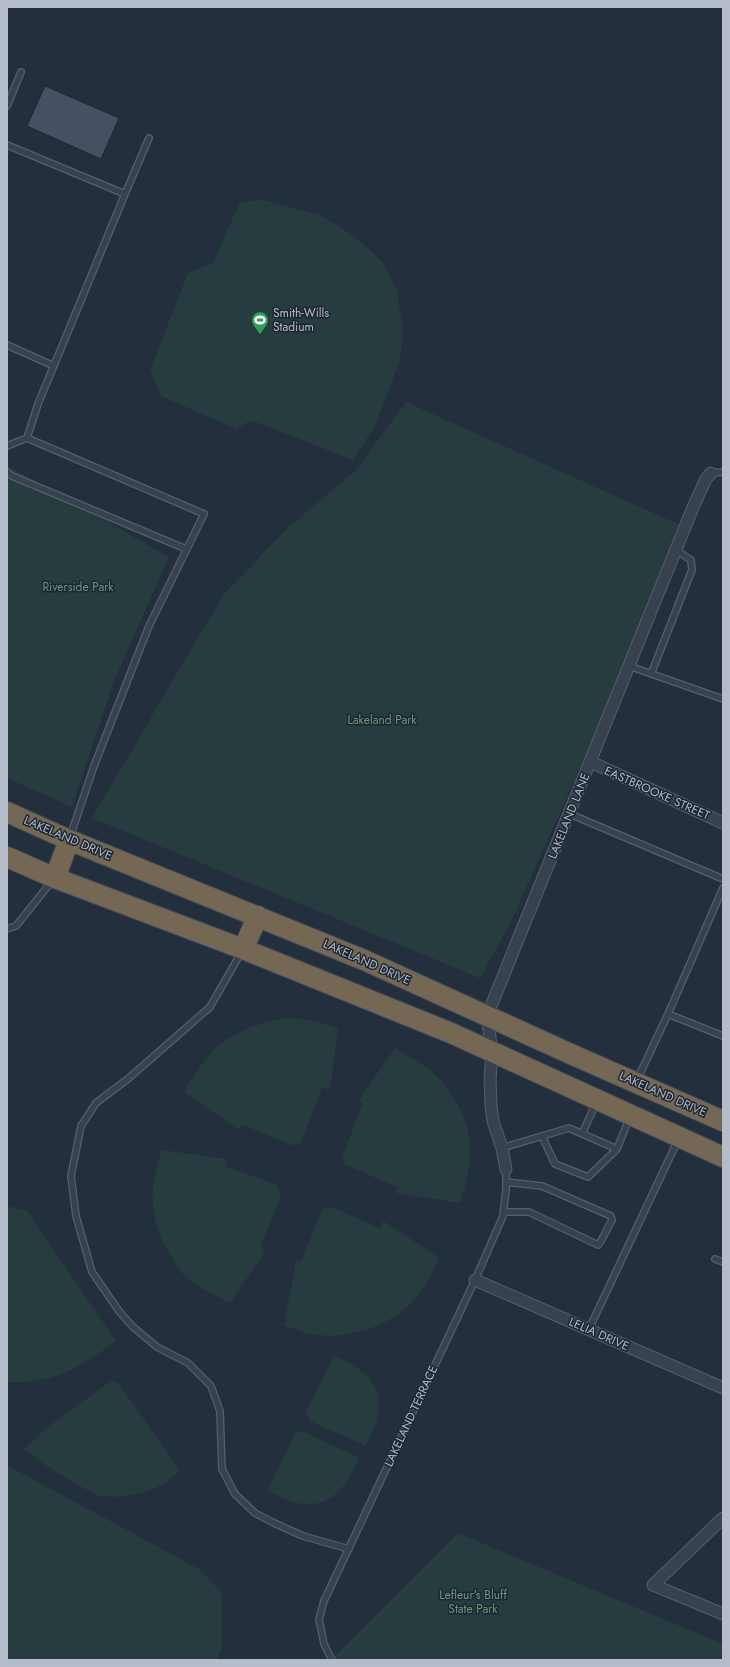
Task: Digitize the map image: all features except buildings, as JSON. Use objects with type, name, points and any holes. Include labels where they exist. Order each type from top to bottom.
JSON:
[{"type":"highway","name":"LAKELAND DRIVE","points":[[7,812],[69,840],[364,960],[723,1121]]},
{"type":"highway","points":[[55,878],[69,840]]},
{"type":"highway","points":[[7,857],[55,878],[243,949],[451,1033],[723,1157]]},
{"type":"highway","points":[[243,949],[258,916]]},
{"type":"street","name":"LAKELAND LANE","points":[[487,1016],[700,491],[711,473]]},
{"type":"street","name":"EASTBROOKE STREET","points":[[591,762],[723,823]]},
{"type":"street","points":[[487,1016],[492,1052],[490,1080],[491,1106],[493,1121],[502,1148],[506,1169]]},
{"type":"street","name":"LELIA DRIVE","points":[[475,1280],[723,1388]]},
{"type":"street","points":[[723,1518],[653,1585],[723,1614]]},
{"type":"lane","points":[[7,106],[21,72]]},
{"type":"lane","points":[[27,438],[38,404],[149,138]]},
{"type":"lane","points":[[7,145],[125,194]]},
{"type":"lane","points":[[7,345],[54,366]]},
{"type":"lane","points":[[7,446],[27,438],[204,514],[149,626],[120,696],[69,840]]},
{"type":"lane","points":[[7,472],[12,476],[186,549]]},
{"type":"lane","points":[[711,473],[723,472]]},
{"type":"lane","points":[[651,674],[692,570],[691,560],[676,550]]},
{"type":"lane","points":[[629,666],[723,699]]},
{"type":"lane","points":[[570,814],[723,879]]},
{"type":"lane","points":[[7,929],[16,926],[55,878]]},
{"type":"lane","points":[[636,1083],[723,888]]},
{"type":"lane","points":[[243,949],[210,1007],[129,1078],[96,1102],[81,1126],[71,1176],[76,1216],[92,1272],[119,1311],[132,1326],[157,1347],[188,1363],[211,1386],[220,1411],[222,1469],[235,1494],[255,1513],[272,1522],[303,1536],[349,1549]]},
{"type":"lane","points":[[668,1014],[723,1036]]},
{"type":"lane","points":[[582,1134],[597,1100]]},
{"type":"lane","points":[[542,1136],[555,1164],[588,1177],[617,1149],[631,1116]]},
{"type":"lane","points":[[502,1148],[569,1128],[617,1149]]},
{"type":"lane","points":[[589,1330],[680,1138]]},
{"type":"lane","name":"LAKELAND TERRACE","points":[[332,1660],[324,1644],[319,1619],[324,1601],[475,1280],[503,1212],[506,1169]]},
{"type":"lane","points":[[503,1212],[529,1212],[598,1245],[612,1220],[610,1216],[542,1186],[506,1182]]},
{"type":"lane","points":[[715,1259],[723,1262]]},
{"type":"green space","name":"Smith-Wills Stadium","points":[[260,199],[319,215],[339,226],[362,243],[383,263],[397,291],[403,331],[400,360],[376,424],[353,460],[251,420],[236,429],[161,396],[150,370],[188,273],[213,263],[239,204]]},
{"type":"green space","name":"Lakeland Park","points":[[406,402],[680,525],[638,647],[597,730],[510,924],[480,978],[92,818],[223,595],[289,527],[356,470]]},
{"type":"green space","name":"Riverside Park","points":[[7,465],[169,557],[114,681],[72,807],[7,778]]},
{"type":"green space","points":[[286,1018],[310,1020],[338,1028],[330,1090],[322,1087],[302,1141],[293,1146],[241,1124],[239,1130],[184,1092],[204,1062],[224,1041],[250,1027]]},
{"type":"green space","points":[[395,1048],[439,1077],[453,1097],[466,1123],[469,1136],[470,1162],[460,1203],[396,1193],[397,1187],[346,1165],[342,1157],[363,1103],[358,1101]]},
{"type":"green space","points":[[162,1150],[227,1159],[225,1166],[277,1185],[281,1196],[261,1246],[264,1253],[230,1303],[201,1288],[185,1276],[162,1240],[154,1215],[153,1190]]},
{"type":"green space","points":[[7,1206],[27,1211],[116,1341],[91,1359],[78,1366],[38,1381],[7,1382]]},
{"type":"green space","points":[[331,1207],[380,1228],[383,1221],[440,1258],[420,1293],[399,1313],[387,1321],[360,1332],[331,1336],[317,1335],[284,1326],[296,1260],[301,1262],[322,1210]]},
{"type":"green space","points":[[334,1356],[350,1363],[362,1371],[371,1381],[376,1391],[379,1403],[378,1416],[365,1446],[310,1421],[306,1411]]},
{"type":"green space","points":[[111,1381],[118,1383],[164,1447],[179,1471],[165,1483],[149,1491],[121,1497],[99,1496],[45,1465],[24,1449],[45,1429]]},
{"type":"green space","points":[[303,1431],[359,1458],[348,1479],[334,1496],[315,1504],[303,1504],[290,1501],[281,1498],[268,1490],[295,1434]]},
{"type":"green space","points":[[7,1465],[199,1569],[222,1593],[222,1647],[217,1660],[7,1660]]},
{"type":"green space","name":"Lefleur's Bluff State Park","points":[[458,1533],[723,1644],[723,1660],[331,1660]]},
{"type":"place","name":"Smith-Wills Stadium","points":[[260,335]]}]
